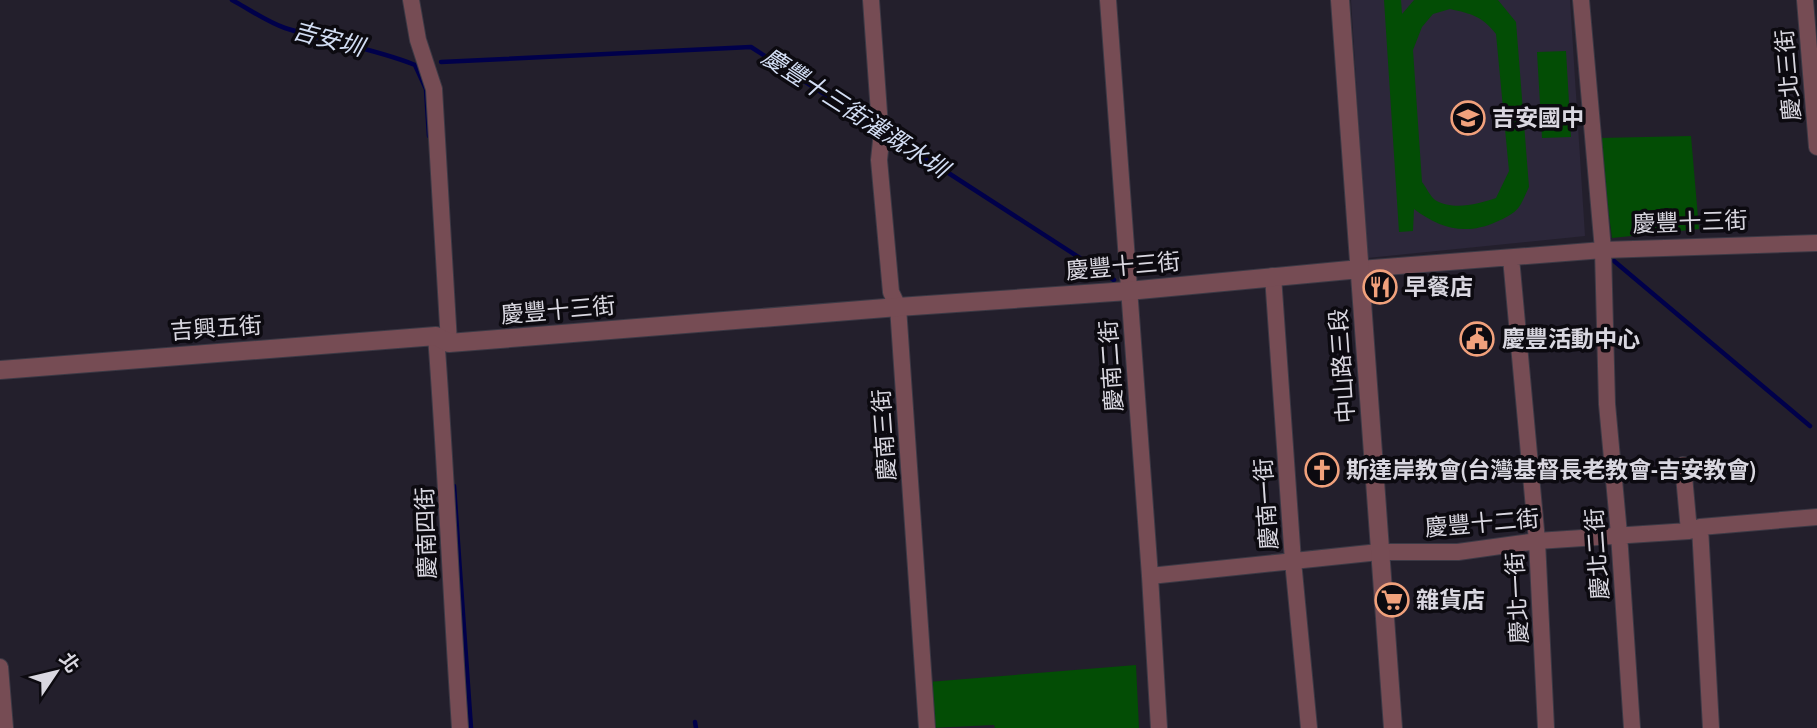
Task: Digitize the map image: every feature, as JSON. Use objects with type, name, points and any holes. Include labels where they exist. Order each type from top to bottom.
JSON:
[{"type":"street","name":"慶南四街","points":[[411,0],[418,40],[434,89],[460,728]]},
{"type":"street","name":"慶南三街","points":[[871,0],[881,141],[879,160],[891,292],[898,307],[927,728]]},
{"type":"street","name":"慶南二街","points":[[1108,0],[1159,728]]},
{"type":"street","name":"中山路三段","points":[[1340,0],[1393,728]]},
{"type":"street","name":"慶北二街","points":[[1581,0],[1603,250],[1607,404],[1632,728]]},
{"type":"street","name":"慶北三街","points":[[1805,0],[1817,147]]},
{"type":"street","name":"慶豐十三街","points":[[443,340],[1128,291],[1439,261],[1603,250],[1817,243]]},
{"type":"street","name":"慶北一街","points":[[1511,258],[1537,541],[1546,728]]},
{"type":"street","name":"慶南一街","points":[[1273,276],[1293,561],[1309,728]]},
{"type":"street","name":"吉興五街","points":[[0,370],[443,340]]},
{"type":"street","points":[[1683,465],[1695,529],[1711,728]]},
{"type":"street","name":"慶豐十二街","points":[[1150,576],[1379,552],[1458,552],[1537,541],[1817,517]]},
{"type":"street","points":[[0,667],[5,728]]},
{"type":"shaded area","name":"吉安國中","points":[[1351,0],[1570,0],[1585,236],[1367,258]]},
{"type":"green space","points":[[1384,0],[1401,0],[1402,14],[1414,0],[1498,0],[1516,22],[1529,187],[1514,212],[1485,226],[1474,229],[1453,228],[1433,221],[1414,209],[1413,231],[1399,232]],"holes":[[[1450,9],[1481,19],[1496,34],[1509,171],[1496,198],[1458,206],[1435,200],[1422,182],[1413,50],[1422,27],[1433,14]]]},
{"type":"green space","points":[[1566,51],[1571,137],[1542,138],[1537,52]]},
{"type":"green space","points":[[1691,136],[1699,229],[1612,238],[1599,138]]},
{"type":"green space","points":[[1136,665],[1139,728],[995,728],[994,725],[931,728],[928,682]]},
{"type":"waterway","name":"吉安圳","points":[[232,0],[285,28],[415,65],[426,89],[429,136]]},
{"type":"waterway","name":"慶豐十三街灌溉水圳","points":[[441,62],[751,47],[874,126]]},
{"type":"waterway","name":"慶豐十三街灌溉水圳","points":[[885,132],[1114,280]]},
{"type":"waterway","name":"慶豐十三街灌溉水圳","points":[[1614,261],[1810,426]]},
{"type":"waterway","points":[[454,486],[471,728]]},
{"type":"waterway","points":[[695,722],[696,728]]},
{"type":"place","name":"吉安國中","points":[[1468,118]]},
{"type":"place","name":"早餐店","points":[[1380,287]]},
{"type":"place","name":"慶豐活動中心","points":[[1477,339]]},
{"type":"place","name":"斯達岸教會(台灣基督長老教會-吉安教會)","points":[[1322,470]]},
{"type":"place","name":"雜貨店","points":[[1392,600]]}]
